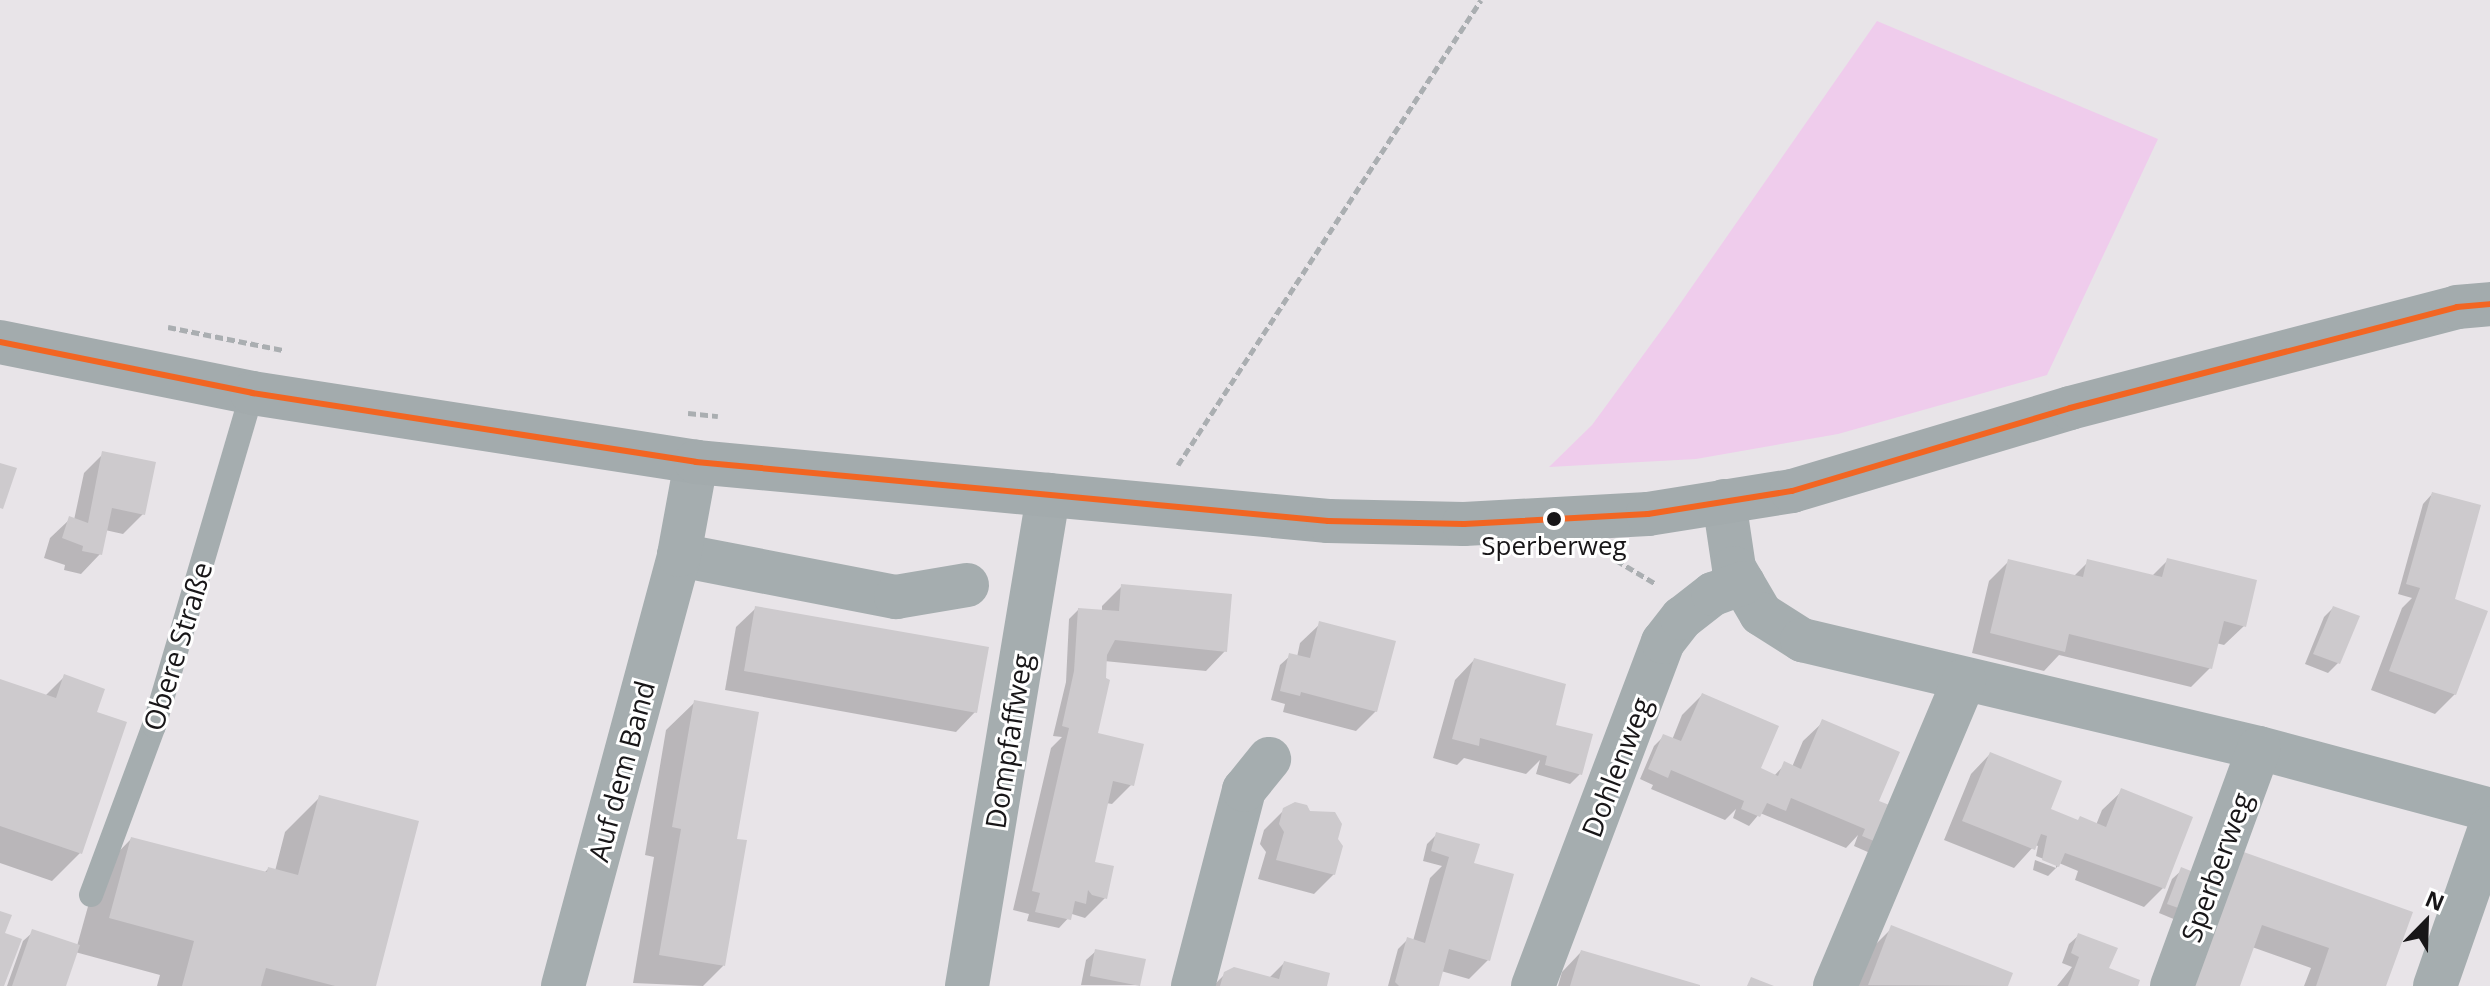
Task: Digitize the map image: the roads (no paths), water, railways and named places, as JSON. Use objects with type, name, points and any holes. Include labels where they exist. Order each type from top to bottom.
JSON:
[{"type":"street","points":[[0,342],[252,393],[696,462],[1328,521],[1464,524],[1648,514],[1792,491],[2084,404],[2457,307],[2490,304]]},
{"type":"street","name":"Auf dem Band","points":[[563,986],[679,555],[696,462]]},
{"type":"street","name":"Dompfaffweg","points":[[967,986],[1048,495]]},
{"type":"street","points":[[1724,501],[1734,568],[1761,614],[1802,640],[2259,748],[2490,810]]},
{"type":"street","points":[[679,555],[896,597],[967,585]]},
{"type":"street","name":"Dohlenweg","points":[[1533,986],[1663,642],[1694,608],[1713,594],[1743,583]]},
{"type":"street","points":[[1835,986],[1964,680]]},
{"type":"street","name":"Sperberweg","points":[[2172,986],[2259,748]]},
{"type":"street","points":[[1193,986],[1244,790],[1269,759]]},
{"type":"street","points":[[2435,986],[2490,828]]},
{"type":"lane","name":"Obere Straße","points":[[91,895],[154,726],[252,393]]},
{"type":"place","name":"Sperberweg","points":[[1554,519]]}]
